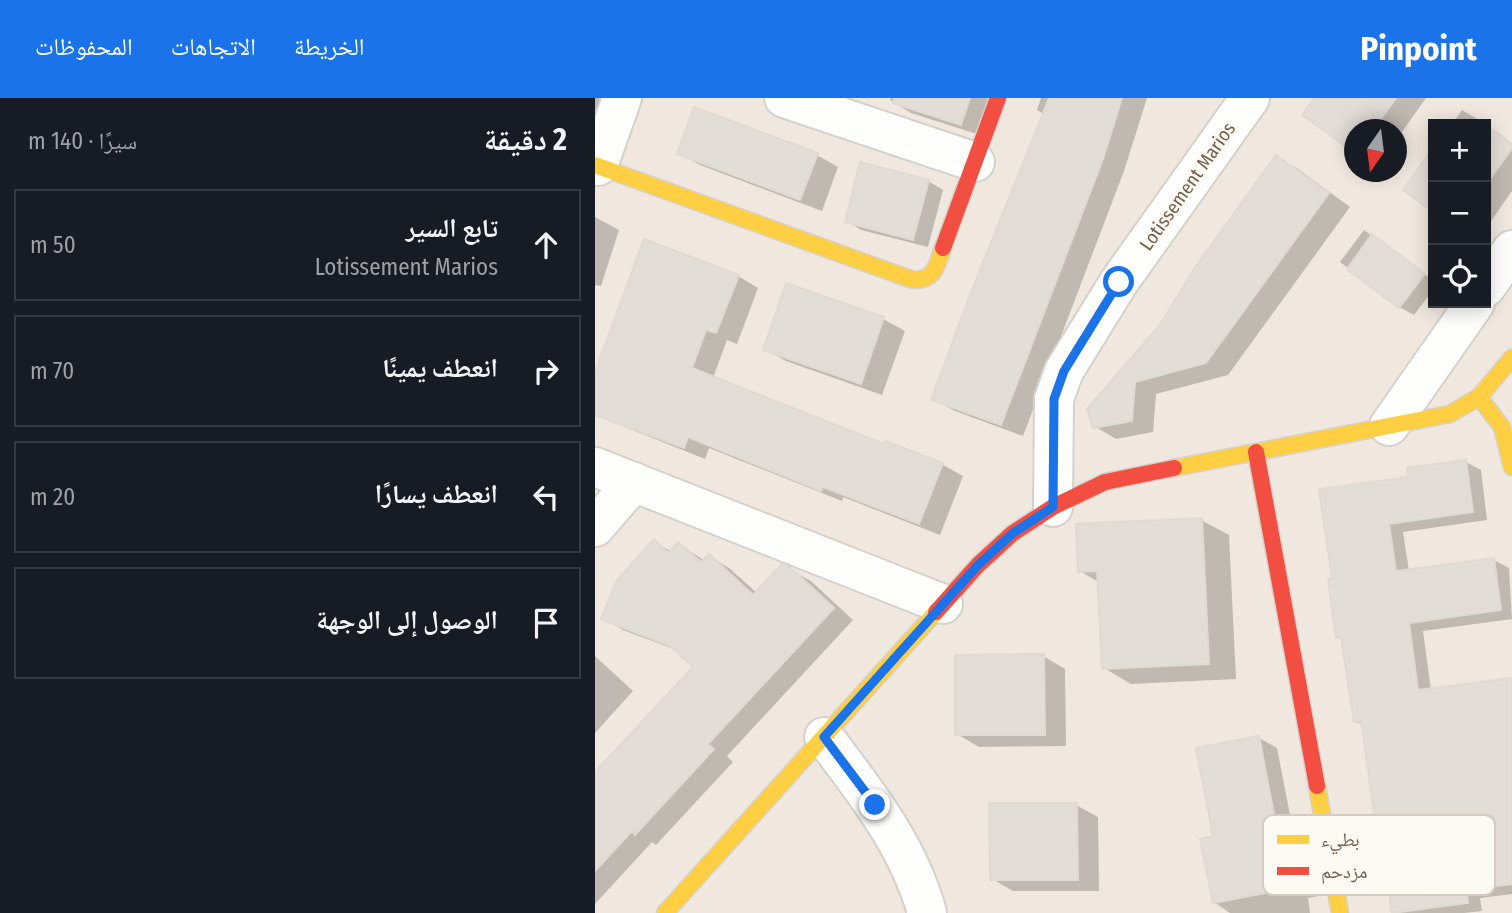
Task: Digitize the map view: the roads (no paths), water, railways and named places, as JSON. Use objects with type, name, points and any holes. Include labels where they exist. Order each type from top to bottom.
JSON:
[{"type":"street","points":[[622,98],[596,165],[919,280],[929,278],[933,274],[998,98]]},
{"type":"street","points":[[785,98],[975,162]]},
{"type":"street","name":"Lotissement Marios","points":[[1053,507],[1054,399],[1064,371],[1119,282],[1250,98]]},
{"type":"street","points":[[1491,280],[1512,250]]},
{"type":"street","points":[[1389,426],[1472,308]]},
{"type":"street","points":[[665,913],[978,565],[1013,533],[1053,507],[1105,482],[1450,414],[1479,397],[1512,358]]},
{"type":"street","points":[[1479,397],[1502,427],[1512,467]]},
{"type":"street","points":[[1256,452],[1323,815]]},
{"type":"street","points":[[595,467],[943,604]]},
{"type":"street","points":[[595,527],[634,482]]},
{"type":"street","points":[[824,737],[875,805],[902,850],[927,913]]},
{"type":"street","points":[[1338,895],[1341,913]]}]
